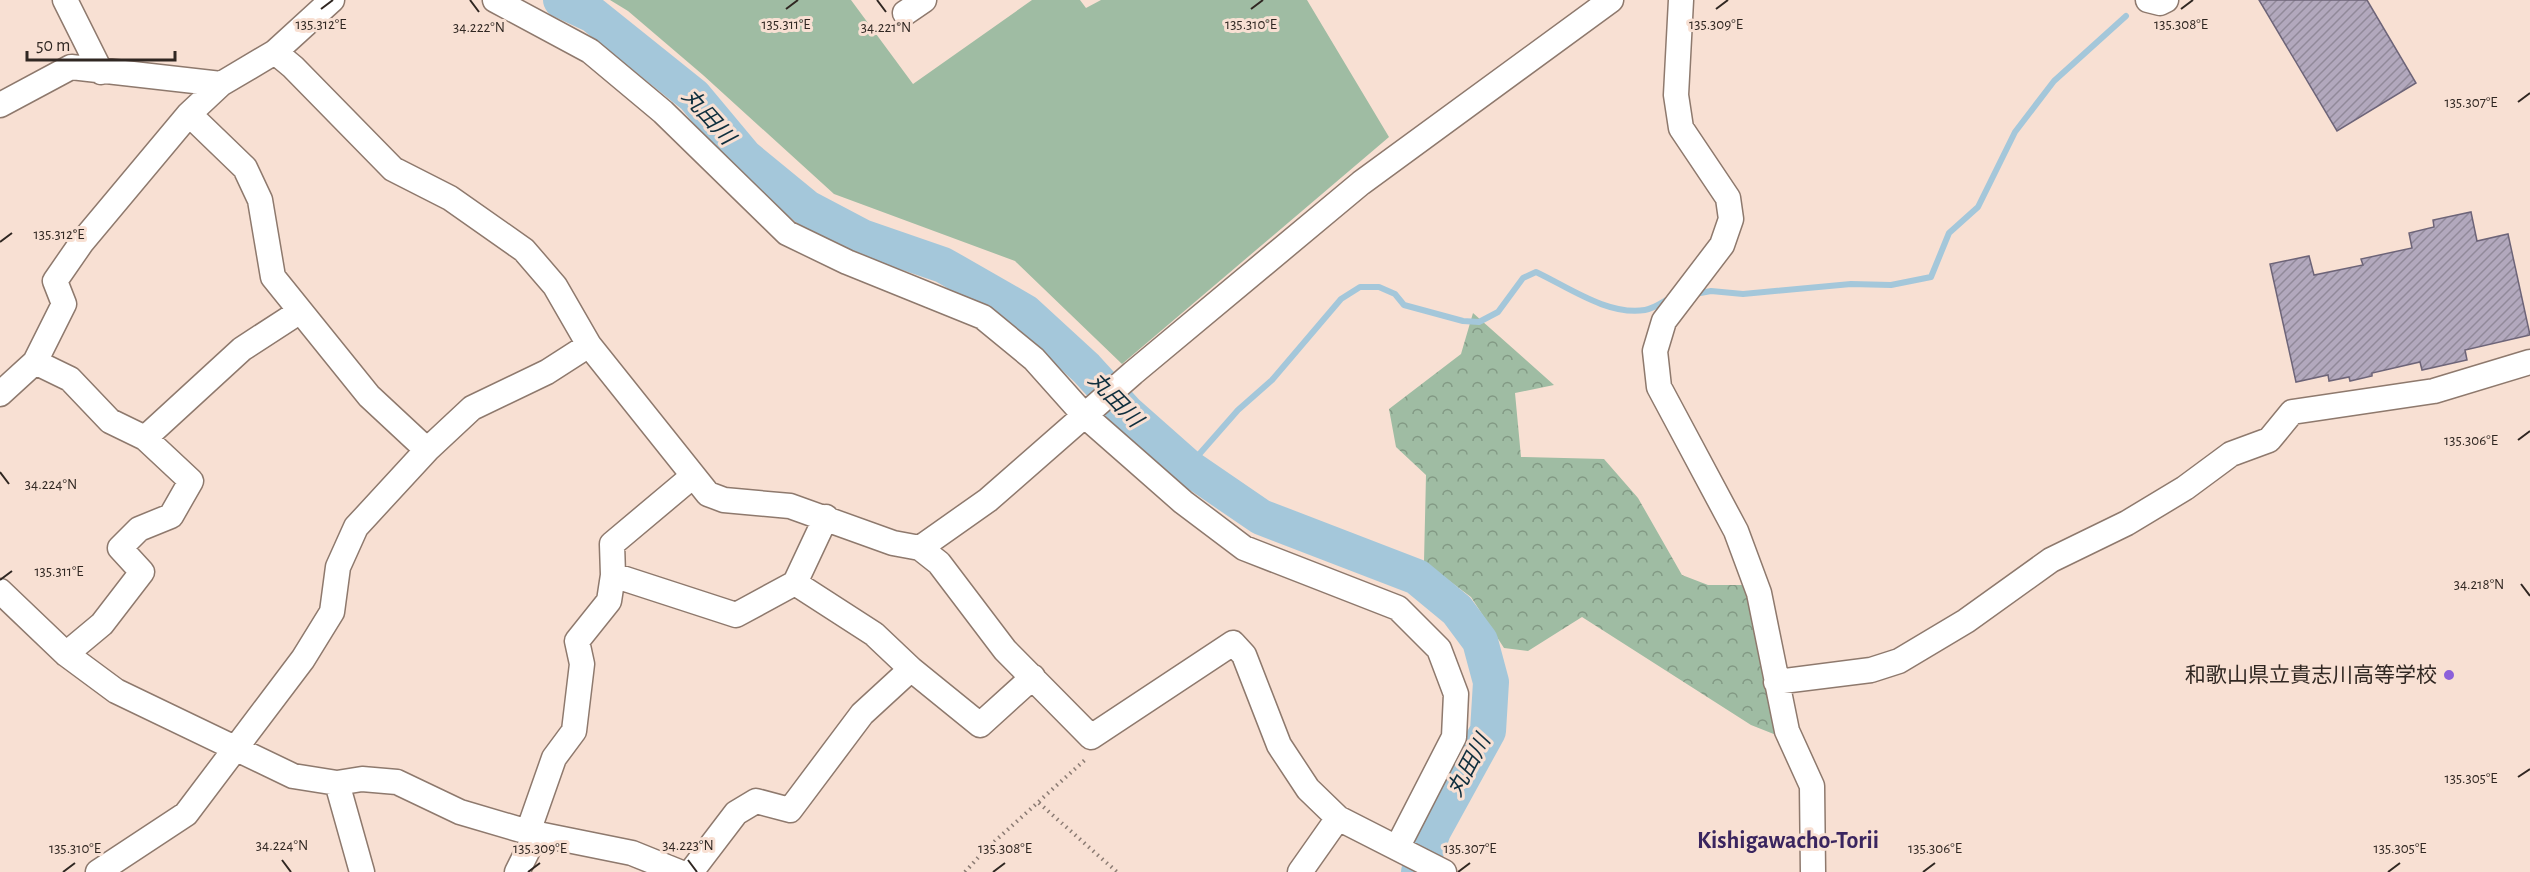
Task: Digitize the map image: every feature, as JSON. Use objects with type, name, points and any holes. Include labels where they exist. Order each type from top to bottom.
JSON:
[{"type":"street","points":[[65,0],[101,72]]},
{"type":"street","points":[[0,394],[34,362],[64,304],[55,281],[82,242],[189,114],[221,84],[275,52],[332,0]]},
{"type":"street","points":[[495,0],[590,51],[663,112],[787,232],[847,262],[983,317],[1034,358],[1084,415],[1183,502],[1244,548],[1398,608],[1439,650],[1456,693],[1454,737],[1398,846]]},
{"type":"street","points":[[920,548],[988,500],[1133,373],[1361,183],[1611,0]]},
{"type":"street","points":[[1681,0],[1676,95],[1681,128],[1728,198],[1731,219],[1722,245],[1664,321],[1655,351],[1659,387],[1736,531],[1759,593],[1787,731],[1812,786],[1814,872]]},
{"type":"street","points":[[2148,0],[2160,3],[2166,0]]},
{"type":"street","points":[[275,52],[293,67],[393,169],[450,198],[524,250],[555,286],[589,345],[708,494],[724,500],[790,506],[826,517],[893,543],[920,548],[939,563],[1005,650],[1091,737],[1233,643],[1244,655],[1279,745],[1289,764],[1308,789],[1338,818],[1398,846],[1444,872]]},
{"type":"street","points":[[0,105],[71,68],[221,84]]},
{"type":"street","points":[[189,114],[245,168],[260,200],[273,277],[369,396],[427,450]]},
{"type":"street","points":[[145,438],[242,349],[299,312]]},
{"type":"street","points":[[98,872],[186,814],[303,660],[332,612],[338,567],[356,527],[427,450],[472,408],[547,372],[589,345]]},
{"type":"street","points":[[34,362],[70,379],[110,421],[145,438],[191,481],[171,516],[139,529],[120,548],[142,572],[102,624],[66,654]]},
{"type":"street","points":[[1776,682],[1871,670],[1899,661],[1966,621],[2051,560],[2127,523],[2185,488],[2231,454],[2269,440],[2292,412],[2434,391],[2530,362]]},
{"type":"street","points":[[517,872],[532,833],[554,758],[574,731],[582,664],[577,641],[609,601],[613,575],[612,544],[693,476]]},
{"type":"street","points":[[613,575],[736,615],[795,582],[826,517]]},
{"type":"street","points":[[795,582],[874,634],[911,669],[980,725],[1033,677]]},
{"type":"street","points":[[0,591],[66,654],[116,691],[293,776],[337,783],[362,778],[397,782],[460,812],[532,833],[632,853],[679,872]]},
{"type":"street","points":[[692,872],[736,813],[756,801],[790,810],[862,714],[911,669]]},
{"type":"street","points":[[337,783],[362,872]]},
{"type":"street","points":[[1300,872],[1338,818]]},
{"type":"path","points":[[965,872],[984,851],[1095,751],[1091,737]]},
{"type":"path","points":[[1039,802],[1117,872]]},
{"type":"green space","points":[[610,0],[851,0],[913,84],[1032,0],[1080,0],[1086,8],[1101,0],[1307,0],[1389,137],[1122,364],[1015,261],[834,194],[703,75],[628,11]]},
{"type":"green space","points":[[1473,313],[1554,385],[1515,393],[1521,457],[1604,459],[1638,498],[1682,575],[1708,585],[1749,585],[1781,737],[1751,725],[1582,617],[1528,651],[1504,648],[1471,597],[1424,562],[1426,475],[1396,447],[1389,409],[1461,354]]},
{"type":"building","points":[[2259,0],[2367,0],[2416,83],[2337,131]]},
{"type":"building","points":[[2471,212],[2477,241],[2508,234],[2530,335],[2465,350],[2467,360],[2422,370],[2420,362],[2372,373],[2372,376],[2350,381],[2349,377],[2329,381],[2328,375],[2296,382],[2270,264],[2309,256],[2314,275],[2363,265],[2361,259],[2412,248],[2409,233],[2434,227],[2433,220]]},
{"type":"waterway","name":"丸田川","points":[[561,0],[593,15],[694,96],[745,157],[807,208],[862,237],[943,265],[1025,312],[1086,368],[1127,413],[1188,467],[1261,517],[1417,577],[1457,610],[1480,641],[1491,682],[1488,731],[1433,831],[1419,872]]},
{"type":"waterway","points":[[1695,294],[1711,291],[1743,294],[1851,284],[1891,285],[1931,277],[1949,233],[1978,207],[2015,132],[2054,81],[2126,16]]},
{"type":"waterway","points":[[1188,467],[1238,410],[1272,380],[1341,299],[1360,287],[1379,287],[1395,294],[1404,305],[1463,321],[1479,322],[1498,312],[1523,278],[1536,272],[1589,299],[1617,309],[1645,310],[1670,298]]},
{"type":"place","name":"和歌山県立貴志川高等学校","points":[[2449,675]]},
{"type":"district","name":"Kishigawacho-Torii","points":[[1788,840]]}]
